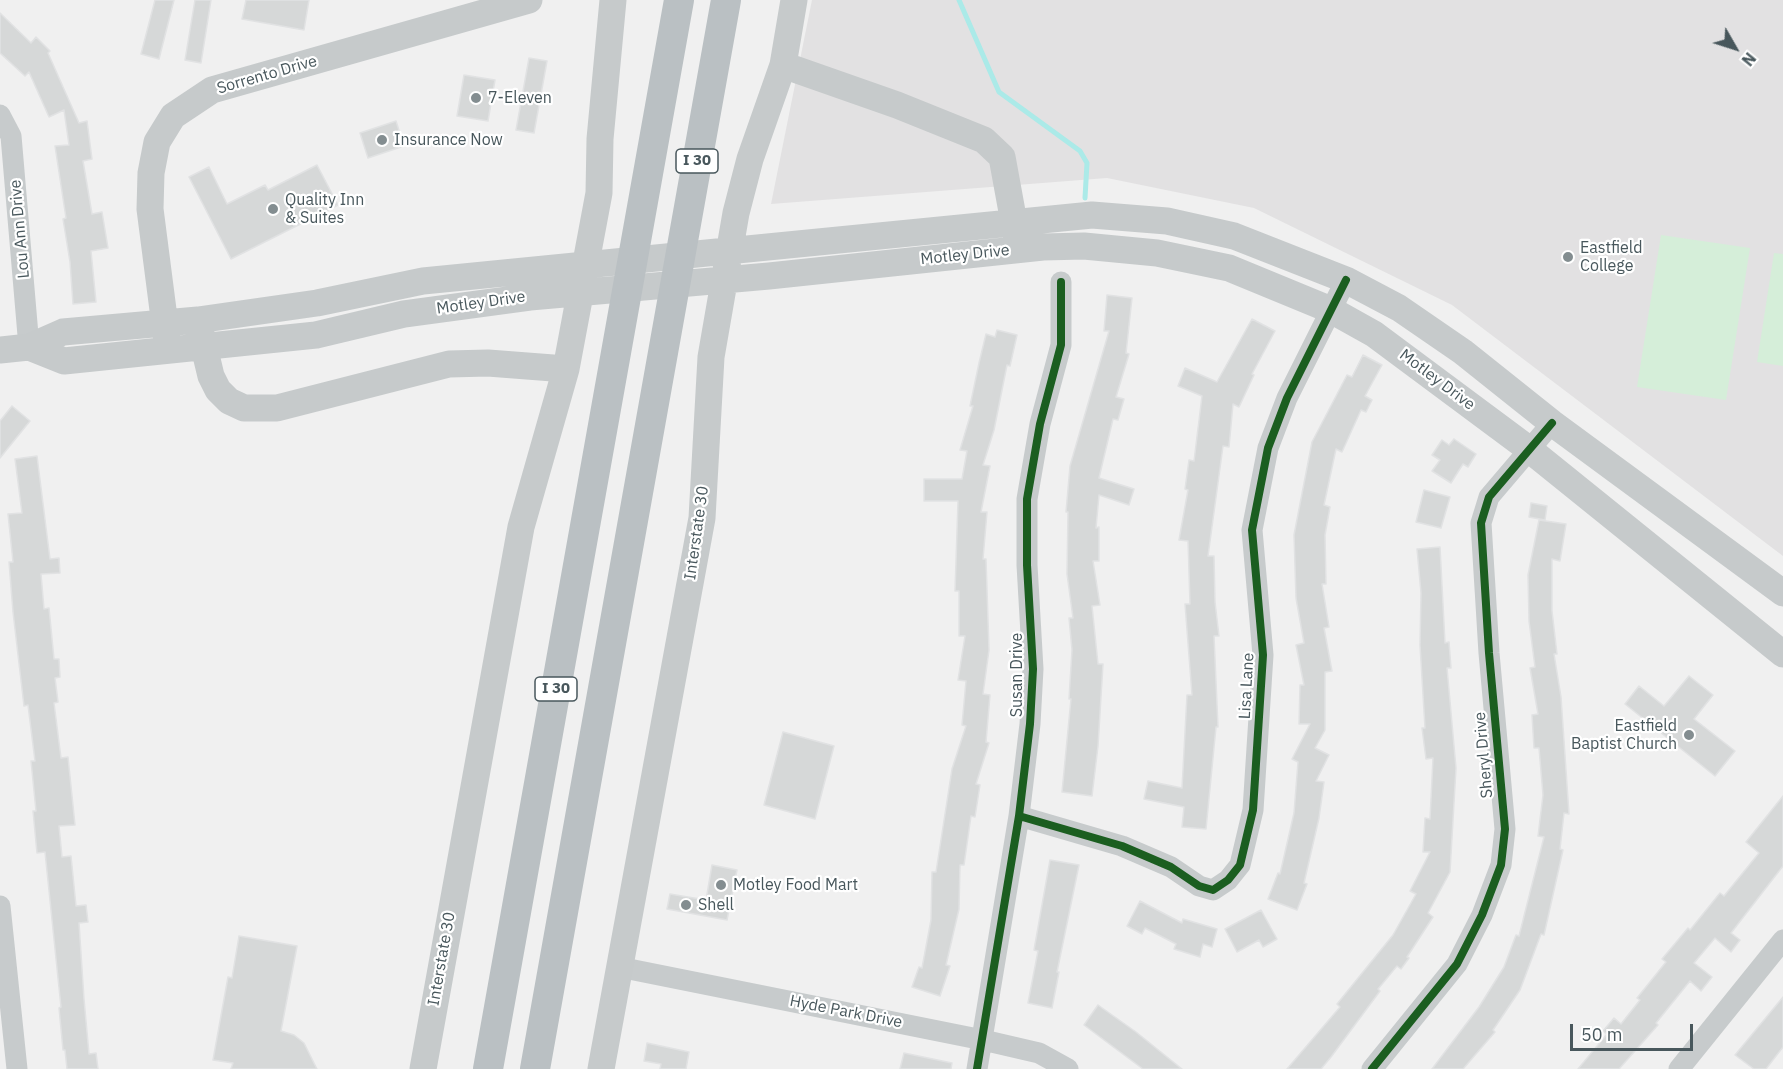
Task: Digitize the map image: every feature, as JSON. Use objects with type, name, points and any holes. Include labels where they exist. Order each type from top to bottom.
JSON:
[{"type":"highway","name":"I 30","points":[[488,1069],[679,0]]},
{"type":"highway","name":"I 30","points":[[535,1069],[726,0]]},
{"type":"main road","name":"Sorrento Drive","points":[[168,351],[150,208],[151,173],[157,142],[172,116],[212,90],[529,0]]},
{"type":"main road","name":"Interstate 30","points":[[423,1069],[521,527],[566,369],[599,193],[600,128],[613,0]]},
{"type":"main road","name":"Interstate 30","points":[[601,1069],[702,518],[711,357],[736,213],[750,159],[783,65],[794,0]]},
{"type":"main road","points":[[783,65],[984,140],[1002,157],[1015,221],[1018,250]]},
{"type":"main road","name":"Motley Drive","points":[[0,350],[29,347],[63,332],[198,320],[317,303],[423,281],[1015,221],[1092,215],[1167,221],[1234,236],[1346,280],[1399,308],[1454,346],[1552,423],[1783,593]]},
{"type":"main road","name":"Motley Drive","points":[[29,347],[64,361],[316,335],[404,314],[530,297],[769,276],[1018,250],[1084,246],[1157,253],[1229,268],[1331,309],[1410,358],[1530,450],[1783,654]]},
{"type":"main road","points":[[198,320],[211,376],[218,390],[229,400],[244,408],[261,410],[278,408],[449,364],[488,363],[566,369]]},
{"type":"main road","points":[[1734,614],[1783,630]]},
{"type":"street","name":"Lou Ann Drive","points":[[0,115],[11,136],[9,199],[29,347]]},
{"type":"street","name":"Lisa Lane","points":[[1019,816],[1122,846],[1171,867],[1199,886],[1213,890],[1228,880],[1240,865],[1253,810],[1263,655],[1252,530],[1268,448],[1287,398],[1346,280]]},
{"type":"street","name":"Susan Drive","points":[[977,1069],[1019,816],[1030,724],[1033,669],[1027,565],[1027,500],[1040,424],[1061,345],[1061,282]]},
{"type":"street","name":"Sheryl Drive","points":[[1372,1069],[1457,964],[1482,915],[1501,866],[1505,829],[1489,652],[1481,523],[1489,496],[1552,423]]},
{"type":"street","points":[[0,906],[17,1069]]},
{"type":"street","points":[[1679,1069],[1783,940]]},
{"type":"street","name":"Hyde Park Drive","points":[[619,967],[983,1040],[1039,1053],[1068,1069]]},
{"type":"shaded area","name":"Eastfield College","points":[[812,0],[1783,0],[1783,556],[1452,305],[1254,208],[1107,178],[771,204]]},
{"type":"green space","points":[[1661,235],[1750,248],[1726,400],[1637,387]]},
{"type":"green space","points":[[1774,253],[1783,254],[1783,366],[1757,362]]},
{"type":"building","points":[[155,0],[174,0],[159,59],[141,54]]},
{"type":"building","points":[[195,0],[211,0],[201,63],[185,60]]},
{"type":"building","points":[[246,0],[309,0],[304,30],[242,19]]},
{"type":"building","points":[[0,13],[31,43],[36,37],[50,51],[48,53],[79,123],[87,121],[92,159],[83,161],[92,214],[102,212],[108,248],[91,251],[96,302],[73,304],[70,262],[63,219],[66,218],[55,146],[69,145],[64,110],[49,117],[29,72],[25,76],[0,53]]},
{"type":"building","points":[[529,58],[547,61],[534,133],[516,130]]},
{"type":"building","name":"7-Eleven","points":[[464,75],[495,80],[488,121],[457,116]]},
{"type":"building","name":"Insurance Now","points":[[396,121],[404,146],[368,158],[360,133]]},
{"type":"building","name":"Quality Inn & Suites","points":[[317,165],[338,205],[231,259],[189,177],[209,167],[227,204],[265,185],[268,190]]},
{"type":"building","points":[[1107,295],[1132,298],[1126,353],[1129,354],[1116,397],[1124,399],[1118,420],[1113,419],[1099,478],[1134,489],[1129,505],[1099,495],[1096,528],[1099,527],[1099,561],[1093,561],[1100,605],[1092,606],[1098,664],[1103,664],[1098,746],[1092,796],[1062,792],[1071,699],[1069,699],[1072,650],[1069,618],[1073,618],[1067,574],[1068,512],[1066,512],[1070,466],[1109,331],[1104,331]]},
{"type":"building","points":[[1252,319],[1275,331],[1252,374],[1254,375],[1239,407],[1233,404],[1229,447],[1223,446],[1208,556],[1214,556],[1215,602],[1219,636],[1214,636],[1218,727],[1216,727],[1206,829],[1182,827],[1184,807],[1144,799],[1148,781],[1182,788],[1187,695],[1192,695],[1185,604],[1190,604],[1188,541],[1179,540],[1188,490],[1185,489],[1189,460],[1194,461],[1202,396],[1178,386],[1185,368],[1217,382]]},
{"type":"building","points":[[997,330],[1017,335],[1010,366],[1007,365],[994,430],[983,465],[990,466],[981,512],[987,512],[983,559],[986,559],[989,650],[983,694],[990,695],[986,742],[989,743],[976,784],[980,785],[975,817],[971,816],[964,865],[960,865],[959,909],[946,965],[950,966],[940,996],[912,987],[919,967],[922,968],[931,920],[932,872],[936,872],[952,769],[966,726],[962,725],[966,681],[958,680],[965,636],[959,636],[959,591],[955,591],[958,501],[924,501],[924,479],[962,479],[967,451],[960,450],[973,406],[970,406],[979,363],[986,334],[995,337]]},
{"type":"building","points":[[1363,355],[1382,365],[1365,396],[1372,400],[1366,412],[1361,410],[1342,452],[1336,449],[1324,505],[1330,507],[1325,535],[1326,584],[1322,584],[1329,627],[1324,628],[1332,671],[1325,672],[1325,730],[1315,748],[1329,755],[1316,781],[1324,782],[1319,818],[1304,883],[1307,884],[1297,910],[1268,899],[1278,873],[1280,874],[1294,813],[1298,762],[1292,759],[1310,724],[1299,724],[1300,685],[1304,685],[1296,645],[1304,643],[1296,598],[1294,535],[1312,442],[1347,375],[1352,377]]},
{"type":"building","points":[[12,406],[30,421],[0,458],[0,421]]},
{"type":"building","points":[[1454,439],[1476,454],[1468,467],[1463,464],[1451,483],[1432,471],[1440,460],[1432,455],[1442,440],[1449,445]]},
{"type":"building","points":[[37,456],[50,559],[59,558],[60,573],[41,574],[44,609],[49,608],[54,659],[59,659],[60,677],[55,678],[58,702],[54,703],[61,758],[68,757],[75,825],[59,826],[62,857],[71,856],[76,906],[86,905],[88,922],[79,923],[84,999],[89,1054],[96,1053],[98,1069],[67,1069],[65,1050],[63,1050],[59,1008],[61,1007],[45,852],[37,853],[31,761],[35,761],[28,705],[24,706],[13,612],[9,562],[13,562],[8,514],[22,513],[15,459]]},
{"type":"building","points":[[1424,490],[1450,497],[1441,528],[1416,522]]},
{"type":"building","points":[[1531,503],[1547,506],[1545,520],[1529,517]]},
{"type":"building","points":[[1539,520],[1566,524],[1560,561],[1552,559],[1552,611],[1557,654],[1554,654],[1561,697],[1569,814],[1564,813],[1560,849],[1563,850],[1544,935],[1541,934],[1520,990],[1493,1030],[1495,1032],[1463,1069],[1432,1069],[1479,1007],[1504,967],[1516,935],[1519,936],[1544,837],[1538,836],[1543,795],[1539,748],[1534,748],[1532,715],[1538,714],[1530,668],[1535,667],[1529,621],[1528,575]]},
{"type":"building","points":[[1440,547],[1445,643],[1449,642],[1451,668],[1447,668],[1456,768],[1450,872],[1428,913],[1433,917],[1407,957],[1409,958],[1401,969],[1397,966],[1378,989],[1380,991],[1331,1057],[1321,1069],[1287,1069],[1340,1007],[1337,1004],[1393,935],[1416,894],[1410,891],[1430,852],[1423,852],[1425,818],[1430,819],[1433,758],[1426,759],[1422,728],[1425,728],[1420,645],[1421,593],[1417,549]]},
{"type":"building","name":"Eastfield Baptist Church","points":[[1689,676],[1713,695],[1694,719],[1735,751],[1715,776],[1625,704],[1639,686],[1664,706]]},
{"type":"building","points":[[783,732],[834,746],[815,819],[764,805]]},
{"type":"building","points":[[1783,796],[1783,866],[1731,933],[1740,940],[1731,952],[1715,938],[1694,963],[1712,977],[1701,991],[1690,981],[1656,1023],[1658,1025],[1619,1069],[1578,1069],[1607,1034],[1603,1031],[1614,1018],[1621,1024],[1640,1000],[1637,998],[1666,962],[1662,959],[1688,928],[1690,930],[1720,893],[1724,896],[1759,853],[1746,842]]},
{"type":"building","points":[[1050,860],[1079,865],[1052,1008],[1028,1003],[1038,951],[1034,950]]},
{"type":"building","name":"Motley Food Mart","points":[[712,865],[737,870],[727,920],[667,909],[670,894],[706,900]]},
{"type":"building","points":[[1140,901],[1182,923],[1183,919],[1217,929],[1212,947],[1203,944],[1200,957],[1174,949],[1176,944],[1145,928],[1142,934],[1127,926]]},
{"type":"building","points":[[1261,910],[1277,939],[1263,947],[1259,940],[1237,952],[1225,929]]},
{"type":"building","points":[[239,936],[297,946],[281,1031],[294,1035],[304,1043],[317,1069],[231,1069],[233,1063],[213,1060],[228,977],[232,978]]},
{"type":"building","points":[[1783,997],[1783,1047],[1766,1069],[1754,1069],[1735,1055]]},
{"type":"building","points":[[1098,1005],[1182,1069],[1143,1069],[1084,1025]]},
{"type":"building","points":[[647,1043],[689,1052],[686,1069],[660,1069],[661,1064],[644,1061]]},
{"type":"building","points":[[904,1053],[952,1063],[951,1069],[900,1069]]},
{"type":"waterway","points":[[959,0],[999,92],[1080,151],[1087,163],[1085,198]]},
{"type":"cycle path","points":[[1019,816],[1122,846],[1171,867],[1199,886],[1213,890],[1228,880],[1240,865],[1253,810],[1263,655],[1252,530],[1268,448],[1287,398],[1346,280]]},
{"type":"cycle path","points":[[977,1069],[1019,816],[1030,724],[1033,669],[1027,565],[1027,499],[1040,424],[1061,345],[1061,282]]},
{"type":"cycle path","points":[[1372,1069],[1457,964],[1482,915],[1501,865],[1505,829],[1489,653],[1481,523],[1489,497],[1552,423]]},
{"type":"place","name":"7-Eleven","points":[[476,98]]},
{"type":"place","name":"Insurance Now","points":[[382,140]]},
{"type":"place","name":"Quality Inn & Suites","points":[[273,209]]},
{"type":"place","name":"Eastfield College","points":[[1568,257]]},
{"type":"place","name":"Eastfield Baptist Church","points":[[1689,735]]},
{"type":"place","name":"Motley Food Mart","points":[[721,885]]},
{"type":"place","name":"Shell","points":[[686,905]]}]
